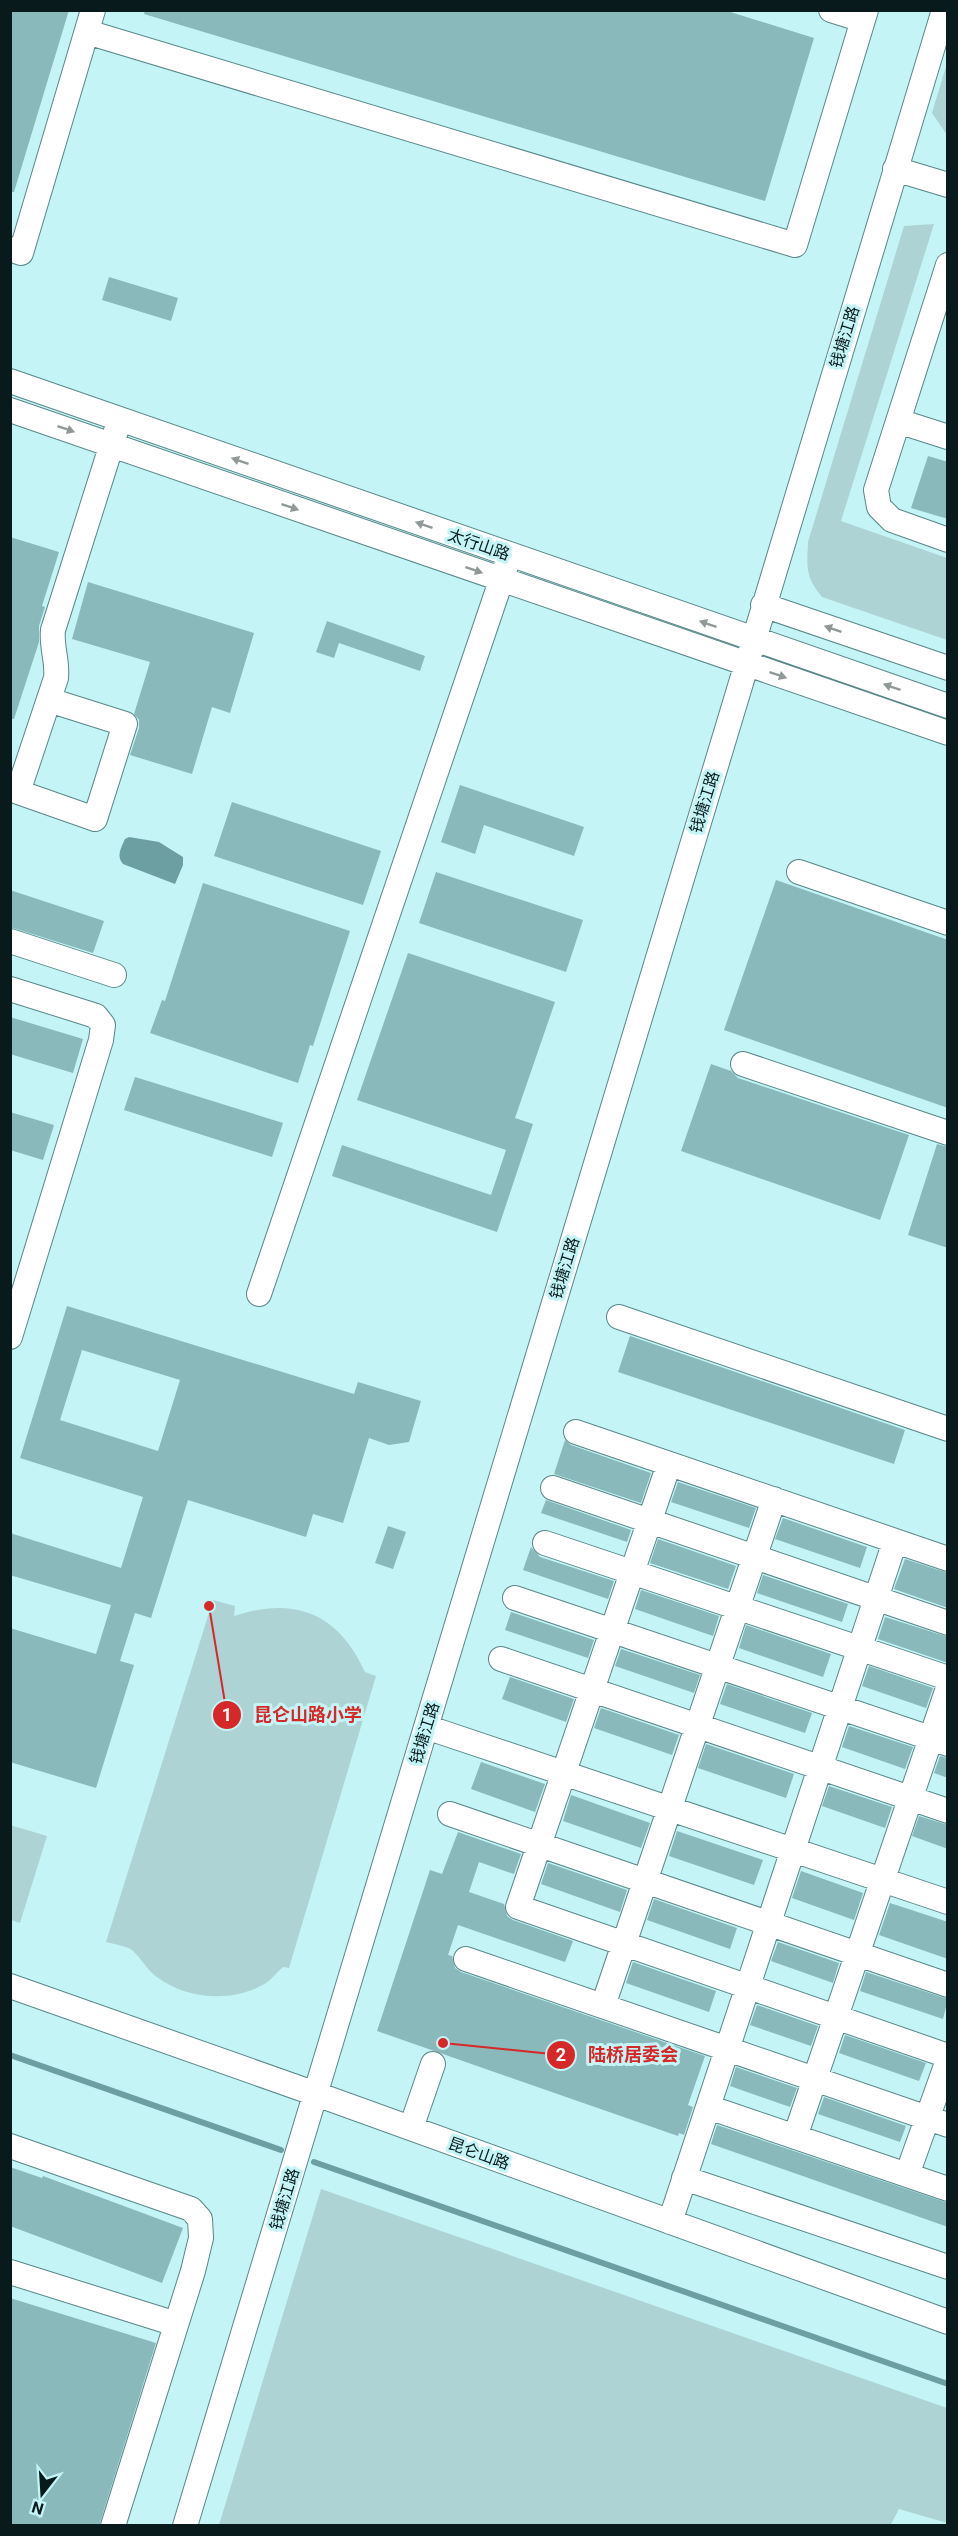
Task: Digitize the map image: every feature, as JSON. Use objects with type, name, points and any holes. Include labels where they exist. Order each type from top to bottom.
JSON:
[{"type":"street","points":[[10,249],[21,253],[90,21],[795,246],[865,15],[831,10]]},
{"type":"street","name":"钱塘江路","points":[[185,2526],[944,10]]},
{"type":"street","points":[[896,169],[948,185]]},
{"type":"street","points":[[948,265],[876,490],[879,507],[892,520],[948,540]]},
{"type":"street","name":"太行山路","points":[[10,381],[948,706]]},
{"type":"street","name":"太行山路","points":[[10,410],[948,733]]},
{"type":"street","points":[[49,700],[125,724],[95,819],[18,792],[56,678],[57,666],[51,645],[52,630],[120,419]]},
{"type":"street","points":[[898,421],[948,437]]},
{"type":"street","points":[[259,1294],[510,555]]},
{"type":"street","points":[[763,605],[948,668]]},
{"type":"street","points":[[799,872],[948,923]]},
{"type":"street","points":[[10,941],[114,975]]},
{"type":"street","points":[[10,989],[96,1016],[103,1025],[101,1040],[10,1337]]},
{"type":"street","points":[[743,1064],[948,1133]]},
{"type":"street","points":[[619,1317],[948,1429]]},
{"type":"street","points":[[576,1432],[948,1559]]},
{"type":"street","points":[[669,1464],[518,1907],[948,2058],[937,2121],[907,2175]]},
{"type":"street","points":[[553,1488],[948,1623]]},
{"type":"street","points":[[603,2006],[774,1499]]},
{"type":"street","points":[[670,2222],[895,1541]]},
{"type":"street","points":[[545,1543],[948,1678]]},
{"type":"street","points":[[515,1598],[939,1741]]},
{"type":"street","points":[[501,1659],[948,1810]]},
{"type":"street","points":[[795,2137],[910,1798],[939,1741],[948,1688]]},
{"type":"street","points":[[426,1727],[948,1902]]},
{"type":"street","points":[[450,1814],[948,1985]]},
{"type":"street","points":[[466,1959],[937,2121]]},
{"type":"street","name":"昆仑山路","points":[[10,1986],[948,2322]]},
{"type":"street","points":[[411,2128],[433,2064]]},
{"type":"street","points":[[708,2107],[948,2189]]},
{"type":"street","points":[[10,2146],[191,2209],[201,2219],[201,2238],[113,2526]]},
{"type":"street","points":[[684,2178],[948,2267]]},
{"type":"street","points":[[10,2272],[176,2324]]},
{"type":"shaded area","points":[[947,63],[948,135],[932,113]]},
{"type":"shaded area","points":[[934,224],[841,521],[947,558],[947,640],[822,597],[812,583],[808,565],[808,542],[904,226]]},
{"type":"shaded area","points":[[129,837],[159,842],[183,857],[183,865],[175,884],[123,864],[120,852],[125,839]]},
{"type":"shaded area","points":[[213,1600],[235,1606],[234,1616],[276,1608],[295,1609],[312,1614],[328,1623],[342,1636],[365,1672],[376,1676],[289,1968],[283,1967],[268,1981],[253,1989],[225,1996],[196,1994],[169,1985],[153,1974],[132,1950],[106,1942]]},
{"type":"shaded area","points":[[10,1825],[47,1836],[20,1923],[11,1920]]},
{"type":"shaded area","points":[[321,2189],[947,2408],[947,2523],[899,2509],[890,2526],[219,2525]]},
{"type":"building","points":[[10,10],[69,10],[14,192],[10,192]]},
{"type":"building","points":[[145,10],[724,10],[814,38],[765,201],[144,14]]},
{"type":"building","points":[[109,277],[178,298],[171,321],[102,300]]},
{"type":"building","points":[[928,456],[948,462],[948,519],[911,508]]},
{"type":"building","points":[[10,537],[59,552],[42,606],[45,607],[39,626],[39,642],[14,719],[10,719]]},
{"type":"building","points":[[88,582],[254,633],[230,713],[212,707],[192,774],[130,755],[139,728],[139,720],[134,714],[150,662],[72,639]]},
{"type":"building","points":[[327,621],[425,656],[420,671],[339,643],[334,658],[316,652]]},
{"type":"building","points":[[460,785],[584,827],[574,856],[484,825],[475,854],[441,842]]},
{"type":"building","points":[[232,802],[381,851],[363,905],[214,856]]},
{"type":"building","points":[[436,872],[583,920],[566,972],[419,923]]},
{"type":"building","points":[[776,880],[948,940],[948,1108],[724,1030]]},
{"type":"building","points":[[203,883],[350,931],[313,1046],[310,1045],[298,1083],[150,1033],[162,1000],[165,1001]]},
{"type":"building","points":[[10,890],[104,921],[93,953],[10,927]]},
{"type":"building","points":[[408,953],[555,1002],[515,1118],[533,1124],[497,1232],[332,1176],[342,1145],[491,1195],[506,1150],[357,1100]]},
{"type":"building","points":[[10,1017],[83,1039],[73,1073],[10,1054]]},
{"type":"building","points":[[711,1064],[731,1071],[738,1078],[909,1135],[880,1220],[681,1151]]},
{"type":"building","points":[[135,1077],[283,1123],[272,1157],[124,1110]]},
{"type":"building","points":[[10,1112],[54,1125],[43,1160],[10,1150]]},
{"type":"building","points":[[937,1144],[948,1147],[948,1248],[908,1235]]},
{"type":"building","points":[[67,1306],[354,1394],[358,1382],[421,1401],[409,1442],[389,1445],[369,1438],[343,1523],[313,1514],[306,1537],[188,1500],[151,1618],[135,1613],[120,1661],[134,1665],[96,1788],[10,1762],[10,1628],[96,1654],[111,1605],[10,1575],[10,1533],[121,1568],[143,1497],[20,1458]],"holes":[[[82,1350],[180,1380],[158,1451],[60,1420]]]},
{"type":"building","points":[[630,1336],[905,1430],[894,1464],[618,1372]]},
{"type":"building","points":[[565,1440],[571,1445],[651,1473],[641,1503],[554,1474]]},
{"type":"building","points":[[678,1482],[756,1508],[749,1528],[671,1502]]},
{"type":"building","points":[[546,1500],[631,1530],[627,1542],[541,1513]]},
{"type":"building","points":[[783,1518],[867,1547],[860,1568],[775,1539]]},
{"type":"building","points":[[388,1526],[406,1532],[393,1569],[375,1563]]},
{"type":"building","points":[[658,1539],[736,1566],[728,1589],[650,1563]]},
{"type":"building","points":[[531,1547],[540,1557],[614,1581],[608,1599],[523,1570]]},
{"type":"building","points":[[905,1559],[948,1573],[948,1608],[894,1589]]},
{"type":"building","points":[[763,1575],[848,1604],[842,1622],[757,1593]]},
{"type":"building","points":[[641,1590],[719,1616],[713,1636],[635,1609]]},
{"type":"building","points":[[511,1612],[594,1640],[588,1658],[505,1630]]},
{"type":"building","points":[[885,1617],[948,1637],[948,1663],[878,1639]]},
{"type":"building","points":[[746,1625],[831,1654],[823,1677],[739,1648]]},
{"type":"building","points":[[621,1649],[700,1675],[694,1693],[615,1666]]},
{"type":"building","points":[[869,1666],[933,1688],[926,1708],[862,1686]]},
{"type":"building","points":[[510,1677],[574,1699],[566,1722],[502,1699]]},
{"type":"building","points":[[727,1684],[812,1713],[805,1733],[720,1704]]},
{"type":"building","points":[[601,1708],[679,1735],[672,1755],[594,1728]]},
{"type":"building","points":[[849,1726],[913,1747],[905,1769],[842,1747]]},
{"type":"building","points":[[706,1744],[794,1774],[786,1798],[698,1768]]},
{"type":"building","points":[[940,1756],[948,1758],[948,1778],[934,1773]]},
{"type":"building","points":[[481,1762],[545,1784],[535,1812],[471,1789]]},
{"type":"building","points":[[829,1786],[892,1807],[885,1828],[822,1806]]},
{"type":"building","points":[[571,1795],[650,1823],[641,1848],[563,1821]]},
{"type":"building","points":[[919,1816],[948,1825],[948,1849],[912,1836]]},
{"type":"building","points":[[677,1831],[763,1860],[754,1885],[669,1856]]},
{"type":"building","points":[[458,1832],[521,1854],[514,1874],[479,1862],[469,1892],[504,1904],[507,1916],[513,1920],[573,1941],[565,1962],[458,1925],[448,1955],[452,1956],[455,1968],[705,2056],[688,2105],[693,2107],[684,2135],[679,2133],[678,2136],[377,2031],[430,1870],[442,1874]]},
{"type":"building","points":[[548,1863],[627,1890],[620,1912],[541,1884]]},
{"type":"building","points":[[801,1871],[863,1893],[854,1920],[792,1898]]},
{"type":"building","points":[[654,1899],[737,1928],[730,1949],[647,1920]]},
{"type":"building","points":[[890,1903],[948,1922],[948,1959],[879,1935]]},
{"type":"building","points":[[778,1942],[839,1963],[833,1983],[771,1961]]},
{"type":"building","points":[[633,1962],[716,1991],[709,2012],[626,1983]]},
{"type":"building","points":[[866,1972],[948,1999],[943,2019],[860,1991]]},
{"type":"building","points":[[757,2005],[818,2026],[811,2046],[750,2025]]},
{"type":"building","points":[[845,2035],[926,2063],[919,2081],[839,2053]]},
{"type":"building","points":[[736,2067],[797,2088],[790,2107],[730,2086]]},
{"type":"building","points":[[824,2097],[906,2126],[900,2142],[818,2114]]},
{"type":"building","points":[[717,2125],[948,2203],[948,2227],[711,2144]]},
{"type":"building","points":[[10,2167],[42,2178],[43,2176],[183,2228],[162,2283],[10,2226]]},
{"type":"building","points":[[10,2298],[156,2343],[99,2526],[10,2526]]},
{"type":"waterway","points":[[10,2055],[281,2150]]},
{"type":"waterway","points":[[314,2162],[948,2384]]},
{"type":"place","name":"昆仑山路小学","points":[[209,1606]]},
{"type":"place","name":"陆桥居委会","points":[[443,2043]]}]
